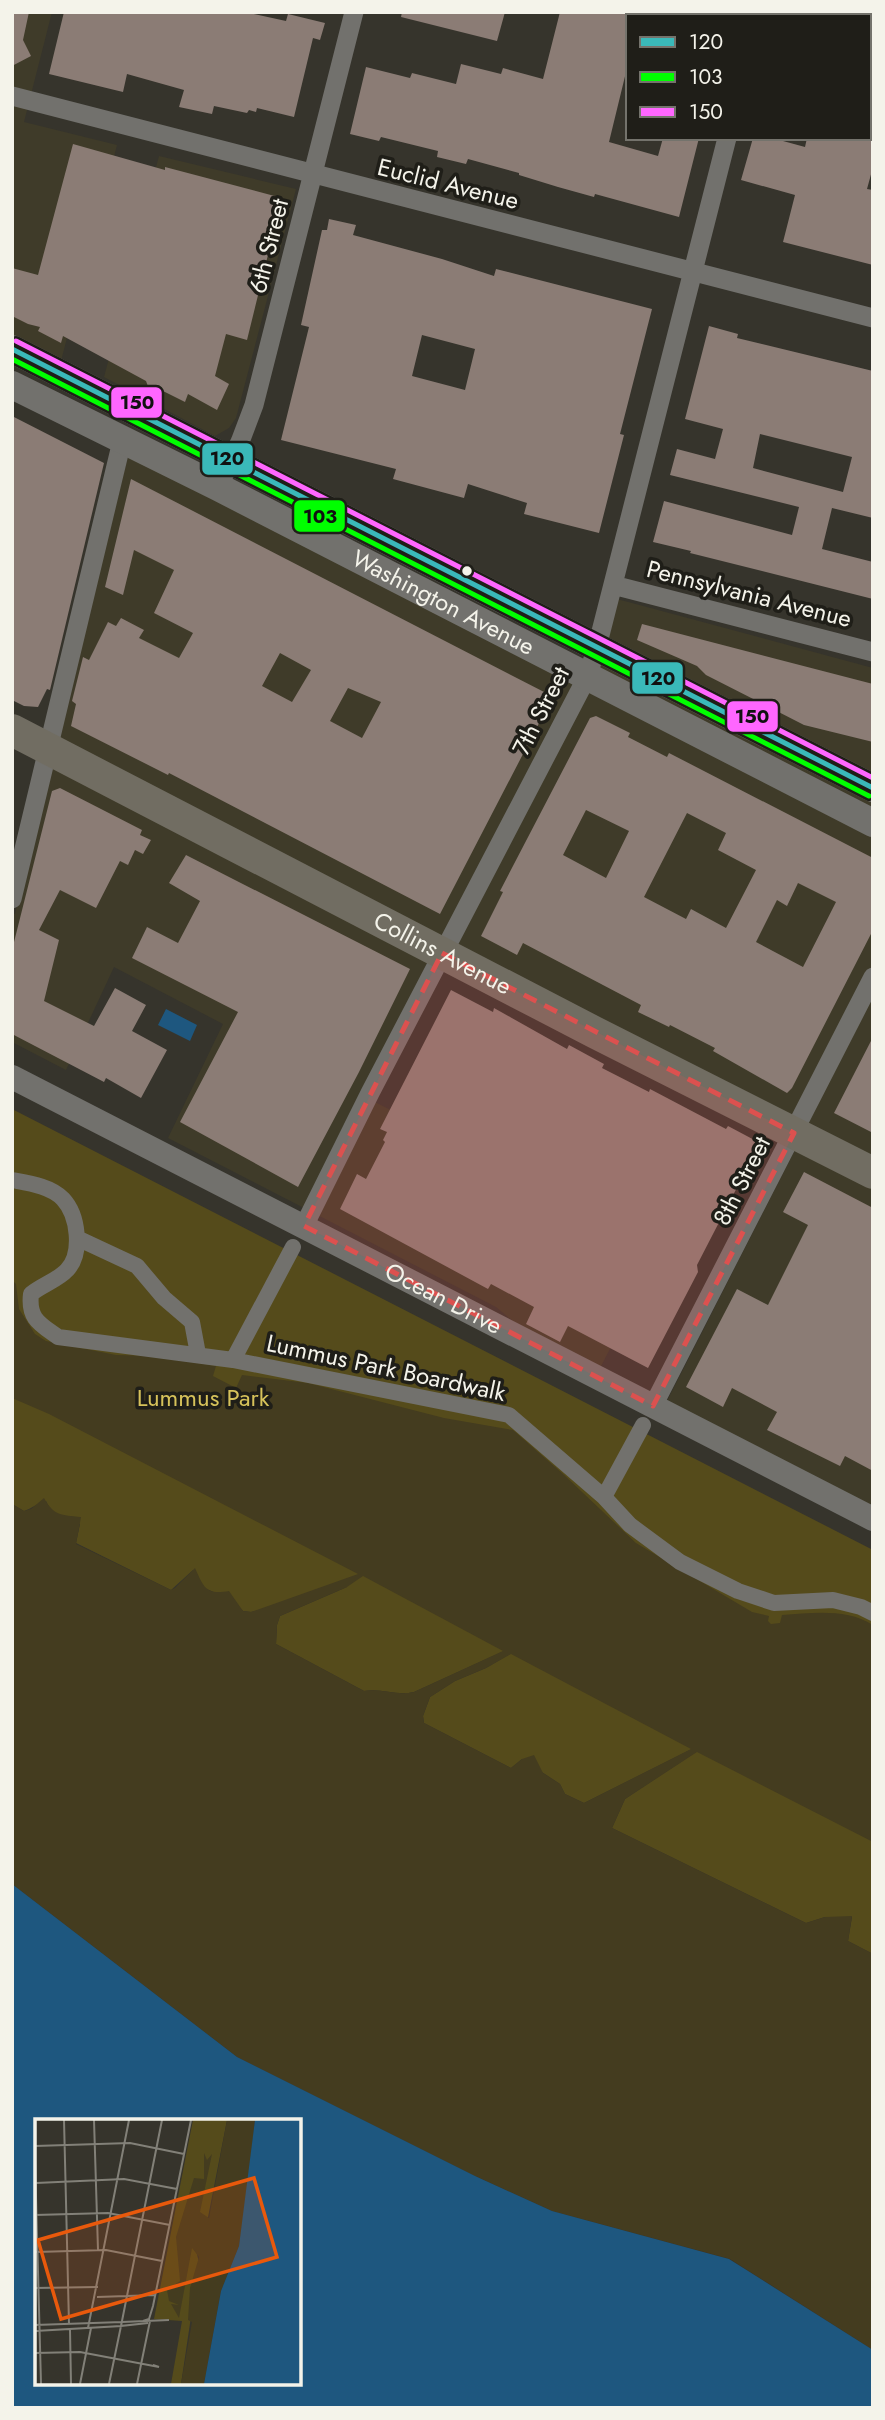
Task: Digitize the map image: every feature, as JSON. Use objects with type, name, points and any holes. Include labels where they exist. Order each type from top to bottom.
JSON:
[{"type":"main road","name":"Washington Avenue","points":[[12,349],[873,788]]},
{"type":"main road","name":"Washington Avenue","points":[[12,385],[218,487],[873,823]]},
{"type":"main road","name":"Collins Avenue","points":[[12,730],[873,1173]]},
{"type":"street","name":"6th Street","points":[[218,487],[254,405],[354,12]]},
{"type":"street","name":"Euclid Avenue","points":[[12,96],[873,318]]},
{"type":"street","name":"7th Street","points":[[298,1237],[442,953],[587,677],[597,647],[726,140]]},
{"type":"street","points":[[12,899],[122,441]]},
{"type":"street","name":"Pennsylvania Avenue","points":[[613,584],[873,652]]},
{"type":"street","name":"8th Street","points":[[648,1416],[873,977]]},
{"type":"street","name":"Ocean Drive","points":[[12,1077],[298,1237],[648,1416],[873,1519]]},
{"type":"street","points":[[12,1180],[37,1185],[62,1198],[71,1213],[77,1238],[137,1266],[164,1298],[192,1322],[198,1354]]},
{"type":"street","points":[[233,1360],[298,1237]]},
{"type":"street","name":"Lummus Park Boardwalk","points":[[77,1238],[68,1269],[31,1294],[29,1307],[37,1322],[58,1337],[233,1360],[509,1415],[604,1497],[630,1525],[680,1562],[737,1591],[774,1603],[833,1600],[873,1613]]},
{"type":"street","points":[[604,1497],[648,1416]]},
{"type":"highlighted area","points":[[442,953],[794,1133],[653,1406],[304,1226]]},
{"type":"shaded area","points":[[12,12],[52,12],[24,122],[117,145],[61,361],[12,336]]},
{"type":"shaded area","points":[[159,156],[296,189],[236,418],[229,428],[215,436],[104,377],[119,321],[117,316]]},
{"type":"shaded area","points":[[128,456],[590,688],[617,599],[873,668],[873,1510],[666,1403],[798,1144],[442,947],[359,1094],[663,1247],[599,1370],[527,1333],[496,1307],[168,1138],[223,1024],[114,967],[66,1070],[12,1042],[12,913],[15,914]]},
{"type":"green space","name":"Lummus Park","points":[[12,1109],[873,1550],[873,1954],[848,1941],[852,1917],[825,1917],[806,1923],[612,1828],[625,1799],[696,1752],[692,1749],[584,1803],[565,1794],[560,1784],[522,1759],[511,1768],[424,1723],[423,1716],[430,1697],[455,1681],[510,1654],[504,1651],[414,1692],[364,1691],[276,1644],[280,1616],[347,1587],[251,1612],[243,1611],[233,1600],[204,1588],[193,1570],[171,1590],[76,1543],[80,1524],[51,1511],[46,1501],[24,1511],[12,1504]]},
{"type":"sand","points":[[12,1280],[16,1284],[19,1309],[35,1334],[46,1341],[116,1355],[154,1356],[216,1366],[213,1376],[236,1388],[242,1375],[308,1383],[444,1418],[513,1430],[636,1543],[752,1612],[769,1616],[768,1621],[771,1624],[780,1623],[782,1615],[829,1613],[852,1616],[873,1625],[873,1842],[697,1752],[625,1799],[612,1828],[806,1923],[825,1917],[852,1916],[848,1941],[873,1954],[873,2350],[730,2259],[552,2211],[475,2176],[237,2057],[12,1884],[12,1504],[24,1511],[31,1509],[44,1498],[59,1514],[81,1517],[76,1544],[171,1590],[195,1568],[207,1588],[215,1592],[229,1591],[243,1611],[251,1612],[358,1574],[49,1414],[12,1398]],"holes":[[[363,1576],[503,1651],[414,1692],[401,1693],[364,1691],[276,1644],[280,1616],[347,1587]],[[511,1654],[691,1749],[584,1803],[565,1794],[560,1784],[543,1773],[534,1755],[522,1759],[511,1768],[424,1723],[423,1716],[430,1697],[455,1681]]]},
{"type":"water","points":[[166,1009],[197,1025],[190,1041],[158,1025]]},
{"type":"water","points":[[12,1884],[237,2057],[475,2176],[552,2211],[729,2259],[873,2350],[873,2408],[12,2408]]},
{"type":"building","points":[[12,12],[29,12],[23,40],[31,56],[12,66]]},
{"type":"building","points":[[64,12],[245,12],[286,21],[288,14],[325,23],[320,40],[313,38],[294,117],[257,108],[256,112],[249,110],[247,113],[214,106],[212,114],[179,107],[184,90],[127,74],[123,92],[49,74]]},
{"type":"building","points":[[402,12],[505,12],[497,41],[401,17]]},
{"type":"building","points":[[560,12],[628,12],[626,72],[609,142],[658,156],[662,140],[698,140],[679,217],[595,194],[594,197],[468,159],[466,164],[437,157],[438,151],[381,137],[379,141],[350,134],[366,67],[410,78],[412,73],[456,84],[461,64],[501,74],[503,68],[543,79]]},
{"type":"building","points":[[873,138],[873,167],[867,189],[873,190],[873,265],[783,242],[795,195],[741,180],[752,140],[779,140],[805,147],[807,140]]},
{"type":"building","points":[[73,144],[165,170],[165,167],[282,198],[247,340],[226,334],[215,376],[229,384],[217,410],[188,394],[185,402],[161,390],[150,392],[146,381],[63,336],[61,343],[38,331],[40,327],[12,316],[12,268],[38,275]]},
{"type":"building","points":[[329,219],[356,225],[353,235],[494,276],[496,269],[652,309],[620,434],[624,435],[599,533],[524,514],[527,503],[468,484],[464,498],[393,479],[396,469],[281,440],[309,327],[301,325],[322,230],[327,230]],"holes":[[[422,335],[475,349],[465,390],[412,376]]]},
{"type":"building","points":[[709,326],[738,334],[737,338],[873,371],[873,518],[832,508],[822,549],[873,562],[873,599],[653,542],[664,501],[792,535],[799,507],[670,475],[677,449],[715,459],[723,429],[685,419]],"holes":[[[760,434],[852,457],[843,492],[753,468]]]},
{"type":"building","points":[[12,416],[104,463],[50,690],[47,689],[38,707],[24,706],[12,700]]},
{"type":"building","points":[[131,479],[548,694],[550,702],[440,914],[169,773],[168,775],[71,726],[76,704],[72,701],[83,657],[89,660],[108,622],[116,626],[121,618],[144,630],[139,638],[179,658],[193,633],[154,613],[174,570],[134,550],[123,595],[105,587]],"holes":[[[280,653],[311,670],[292,702],[262,686]],[[348,688],[381,702],[362,738],[330,721]]]},
{"type":"building","points":[[642,624],[873,684],[873,742],[804,725],[706,675],[697,666],[637,640]]},
{"type":"building","points":[[596,716],[630,733],[628,737],[667,757],[669,753],[873,858],[873,930],[787,1093],[713,1051],[715,1048],[638,1012],[641,1005],[523,943],[517,955],[481,936],[503,892],[500,891],[590,718]],"holes":[[[586,810],[629,831],[606,878],[563,855]],[[687,813],[726,833],[718,850],[756,870],[726,928],[691,909],[686,919],[644,897]],[[798,883],[836,902],[803,967],[756,942],[777,900],[787,906]]]},
{"type":"building","points":[[60,788],[142,830],[140,835],[151,840],[143,854],[135,850],[128,865],[120,861],[96,908],[60,890],[39,930],[59,940],[44,1001],[94,1026],[115,988],[146,1005],[132,1031],[167,1050],[141,1098],[106,1078],[104,1082],[12,1034],[12,950],[52,791]]},
{"type":"building","points":[[186,855],[410,969],[298,1187],[180,1122],[238,1012],[132,958],[147,927],[178,943],[200,901],[169,883]]},
{"type":"building","points":[[451,990],[493,1012],[494,1008],[567,1049],[569,1045],[604,1064],[602,1068],[649,1092],[650,1089],[726,1129],[728,1126],[760,1143],[648,1368],[568,1326],[560,1342],[526,1324],[534,1307],[491,1284],[488,1289],[340,1209],[357,1174],[366,1179],[385,1142],[383,1140],[387,1132],[380,1129]]},
{"type":"building","points":[[873,1037],[873,1133],[834,1113]]},
{"type":"building","points":[[804,1172],[873,1208],[873,1471],[845,1456],[840,1466],[767,1430],[777,1412],[732,1388],[723,1407],[686,1387],[737,1289],[768,1305],[808,1225],[783,1212]]},
{"type":"transit line","name":"150","points":[[16,341],[873,778]]},
{"type":"transit line","name":"120","points":[[12,349],[873,788]]},
{"type":"transit line","name":"103","points":[[12,359],[869,796]]}]
